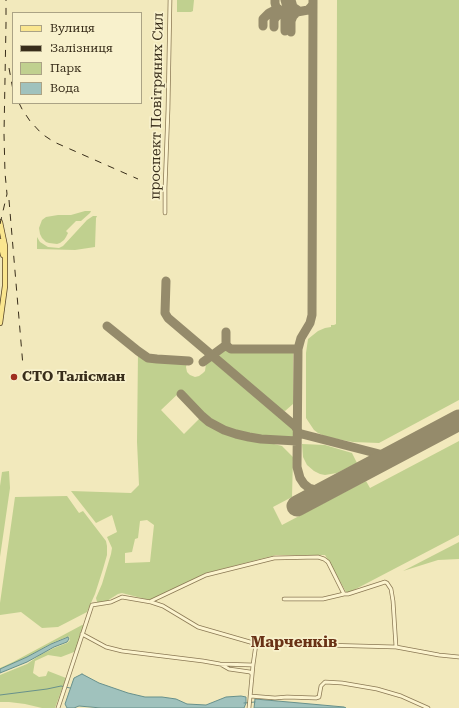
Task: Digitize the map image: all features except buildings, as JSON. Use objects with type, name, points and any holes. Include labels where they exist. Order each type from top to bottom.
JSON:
[{"type":"main road","points":[[0,222],[5,246],[5,286],[0,323]]},
{"type":"main road","points":[[0,241],[5,260]]},
{"type":"street","name":"проспект Повітряних Сил","points":[[165,213],[170,0]]},
{"type":"street","points":[[151,602],[206,575],[274,558],[324,558],[328,562],[344,594]]},
{"type":"street","points":[[284,599],[323,599],[348,594],[385,582],[388,583],[391,589],[393,601],[396,647]]},
{"type":"street","points":[[58,708],[92,605],[111,602],[122,597],[151,602],[163,606],[198,627],[256,644],[396,647],[459,657]]},
{"type":"street","points":[[82,634],[106,647],[122,651],[220,664],[253,664]]},
{"type":"street","points":[[249,708],[256,644]]},
{"type":"street","points":[[220,664],[229,669],[250,672],[252,674]]},
{"type":"street","points":[[250,696],[275,698],[316,698],[319,697],[321,686],[325,682],[342,683],[377,689],[400,696],[428,708]]},
{"type":"green space","points":[[177,0],[194,0],[193,11],[177,12]]},
{"type":"green space","points":[[337,0],[459,0],[459,400],[379,443],[353,442],[327,437],[314,430],[306,418],[306,353],[308,339],[318,331],[336,324]]},
{"type":"green space","points":[[91,211],[81,221],[76,221],[66,231],[68,233],[66,237],[60,243],[49,243],[42,238],[39,228],[42,220],[46,217],[71,215]]},
{"type":"green space","points":[[93,216],[97,216],[95,247],[75,250],[37,249],[37,237],[40,242],[48,247],[59,248],[63,246],[87,220]]},
{"type":"green space","points":[[222,351],[293,351],[293,404],[285,411],[281,410],[216,355]]},
{"type":"green space","points":[[138,353],[148,360],[187,363],[187,372],[195,377],[199,376],[205,371],[206,364],[211,360],[293,429],[293,438],[261,436],[237,432],[211,419],[200,410],[182,390],[161,410],[184,434],[200,418],[214,428],[235,437],[282,446],[293,457],[292,497],[273,507],[282,525],[366,481],[370,488],[459,441],[459,535],[350,592],[346,592],[325,555],[276,555],[206,573],[150,600],[122,593],[108,601],[102,603],[97,602],[96,598],[102,584],[112,548],[107,537],[117,532],[112,515],[96,523],[71,491],[131,493],[139,485],[137,442]],"holes":[[[147,520],[154,525],[150,562],[125,563],[125,553],[132,552],[135,539],[138,538],[140,521]]]},
{"type":"green space","points":[[302,444],[325,445],[352,453],[357,463],[337,473],[325,475],[320,474],[307,465],[303,457]]},
{"type":"green space","points":[[9,471],[10,488],[0,557],[0,486],[2,472]]},
{"type":"green space","points":[[67,496],[79,513],[83,511],[106,541],[107,546],[107,555],[103,569],[95,594],[87,612],[58,627],[42,628],[21,612],[0,615],[0,603],[15,497]]},
{"type":"green space","points":[[459,542],[459,559],[438,560],[403,571]]},
{"type":"green space","points":[[84,625],[74,652],[61,657],[48,655],[35,661],[33,673],[39,677],[46,676],[48,671],[66,678],[55,708],[42,708],[25,704],[0,702],[0,675],[27,664],[40,655],[67,643],[70,640],[69,636],[52,643],[27,657],[0,668]]},
{"type":"water","points":[[68,637],[69,639],[67,642],[54,647],[27,662],[0,673],[0,669]]},
{"type":"water","points":[[82,674],[99,683],[145,697],[162,697],[176,699],[187,704],[206,705],[226,697],[241,696],[246,697],[246,703],[244,708],[101,708],[79,706],[67,708],[65,704],[74,678]]},
{"type":"water","points":[[255,699],[344,707],[346,708],[254,708]]},
{"type":"waterway","points":[[0,695],[61,686],[70,688]]},
{"type":"waterway","points":[[244,703],[255,702]]},
{"type":"taxiway","points":[[275,0],[276,7],[283,11]]},
{"type":"taxiway","points":[[285,0],[287,7],[294,11]]},
{"type":"taxiway","points":[[291,0],[293,7],[299,11]]},
{"type":"taxiway","points":[[313,0],[312,315],[310,323],[301,338],[298,349],[297,467],[300,478],[309,488],[319,491],[330,489]]},
{"type":"taxiway","points":[[291,32],[291,21],[293,16],[297,12],[308,10],[313,4]]},
{"type":"taxiway","points":[[263,26],[263,19],[269,13],[273,11],[283,11]]},
{"type":"taxiway","points":[[274,27],[274,20],[276,17],[281,12],[285,11]]},
{"type":"taxiway","points":[[285,31],[285,18],[288,14],[294,12]]},
{"type":"taxiway","points":[[166,281],[165,313],[168,318],[295,426],[298,431]]},
{"type":"taxiway","points":[[107,326],[148,358],[189,361]]},
{"type":"taxiway","points":[[203,362],[226,345],[226,332]]},
{"type":"taxiway","points":[[226,344],[231,349],[298,349]]},
{"type":"taxiway","points":[[181,394],[209,422],[224,430],[261,439],[297,441]]},
{"type":"taxiway","points":[[298,433],[391,457]]},
{"type":"runway","points":[[297,506],[459,420]]},
{"type":"railway","points":[[0,224],[7,194],[4,134],[6,0]]},
{"type":"railway","points":[[9,68],[12,84]]},
{"type":"railway","points":[[20,104],[30,121],[42,134],[54,142],[138,179]]},
{"type":"railway","points":[[9,200],[23,366]]},
{"type":"place","name":"СТО Талісман","points":[[14,377]]},
{"type":"district","name":"Марченків","points":[[294,643]]}]
